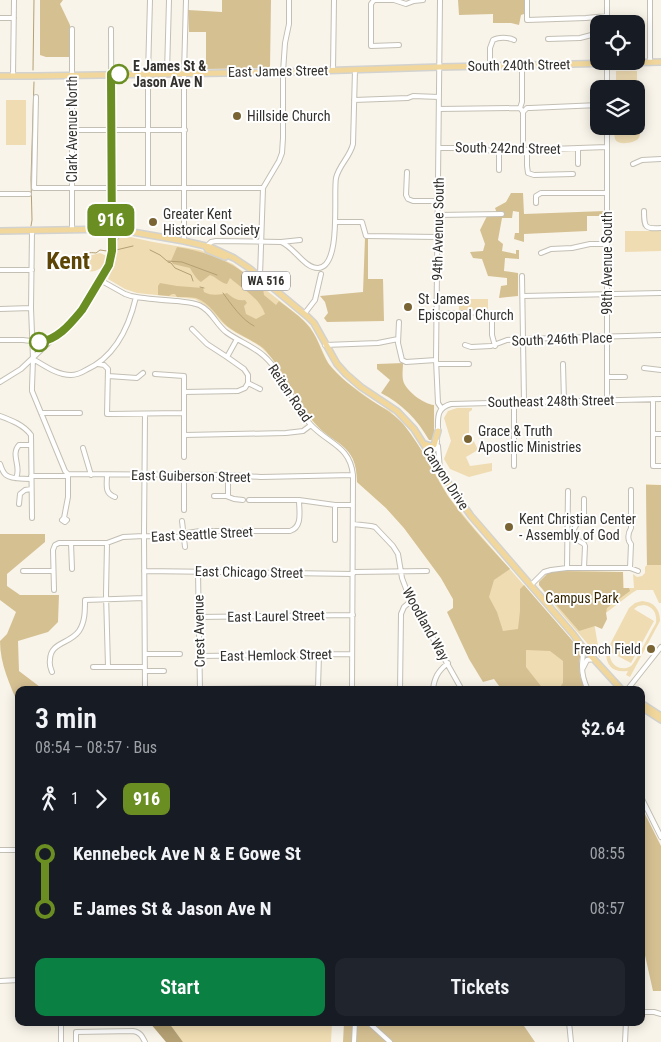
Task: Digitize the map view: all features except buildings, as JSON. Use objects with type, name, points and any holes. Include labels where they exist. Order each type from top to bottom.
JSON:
[{"type":"main road","name":"South 240th Street","points":[[645,62],[661,62]]},
{"type":"main road","name":"South 240th Street","points":[[407,68],[590,63]]},
{"type":"main road","name":"East James Street","points":[[0,76],[283,72],[407,68]]},
{"type":"main road","name":"WA 516","points":[[0,231],[112,229],[184,240]]},
{"type":"main road","name":"Canyon Drive","points":[[184,240],[212,248],[234,258],[260,276],[305,313],[314,323],[325,345],[346,374],[361,387],[392,407],[414,428],[471,516],[618,686]]},
{"type":"main road","name":"Canyon Drive","points":[[206,247],[208,250],[249,272],[288,303],[315,328]]},
{"type":"main road","points":[[425,444],[434,445],[438,434]]},
{"type":"main road","name":"Canyon Drive","points":[[574,634],[579,637],[623,686]]},
{"type":"main road","points":[[645,706],[661,716]]},
{"type":"main road","points":[[645,710],[661,720]]},
{"type":"street","points":[[14,0],[14,76]]},
{"type":"street","points":[[148,188],[150,0]]},
{"type":"street","points":[[167,73],[169,0]]},
{"type":"street","points":[[184,240],[186,0]]},
{"type":"street","points":[[260,276],[262,188],[282,153],[283,72],[285,43],[289,24],[289,0]]},
{"type":"street","points":[[333,70],[334,0]]},
{"type":"street","points":[[399,45],[371,46],[371,4],[374,0],[394,0],[406,4],[423,0]]},
{"type":"street","name":"94th Avenue South","points":[[430,453],[436,448],[438,416],[442,409],[438,403],[436,362],[440,0]]},
{"type":"street","points":[[527,0],[527,20],[590,18]]},
{"type":"street","points":[[607,0],[607,15]]},
{"type":"street","points":[[650,0],[650,62]]},
{"type":"street","points":[[0,18],[14,18]]},
{"type":"street","name":"Clark Avenue North","points":[[72,29],[72,229]]},
{"type":"street","points":[[0,382],[33,359],[51,339],[77,316],[111,260],[112,30]]},
{"type":"street","points":[[548,39],[580,38],[590,35]]},
{"type":"street","points":[[490,66],[490,48],[493,40],[497,38],[510,38],[514,40]]},
{"type":"street","points":[[522,65],[521,110],[528,173],[534,175],[573,174]]},
{"type":"street","points":[[281,242],[287,245],[311,267],[318,268],[326,264],[335,239],[336,178],[352,148],[355,70]]},
{"type":"street","points":[[36,96],[34,188],[262,188]]},
{"type":"street","points":[[354,100],[408,98],[413,96],[439,97]]},
{"type":"street","points":[[439,109],[521,110],[527,108],[590,105]]},
{"type":"street","points":[[72,130],[185,130]]},
{"type":"street","name":"98th Avenue South","points":[[607,135],[607,400]]},
{"type":"street","name":"South 242nd Street","points":[[439,148],[474,147],[499,151],[607,148]]},
{"type":"street","points":[[578,148],[578,164]]},
{"type":"street","points":[[499,151],[500,170]]},
{"type":"street","points":[[633,164],[642,160],[661,159]]},
{"type":"street","points":[[406,172],[406,195],[408,199],[438,201]]},
{"type":"street","points":[[536,203],[536,196],[541,193],[607,193]]},
{"type":"street","points":[[0,194],[29,194]]},
{"type":"street","points":[[644,211],[644,222],[647,227],[661,228]]},
{"type":"street","points":[[438,215],[502,214]]},
{"type":"street","points":[[335,222],[362,222],[366,236],[438,237]]},
{"type":"street","points":[[32,231],[32,390],[65,471],[68,474],[68,497],[64,518]]},
{"type":"street","points":[[112,243],[118,235],[134,232]]},
{"type":"street","points":[[206,247],[211,242],[216,241],[281,242],[300,240]]},
{"type":"street","points":[[541,253],[551,249],[572,248],[590,244],[607,244]]},
{"type":"street","points":[[0,270],[32,270]]},
{"type":"street","points":[[305,313],[315,300],[321,274]]},
{"type":"street","points":[[522,276],[524,402]]},
{"type":"street","name":"Reiten Road","points":[[100,280],[125,294],[136,297],[192,303],[207,310],[225,331],[264,356],[311,425],[347,455],[351,463],[353,475],[352,686]]},
{"type":"street","points":[[523,296],[661,293]]},
{"type":"street","points":[[33,359],[53,371],[72,375],[98,364],[118,342],[130,319],[136,297]]},
{"type":"street","points":[[0,309],[31,308]]},
{"type":"street","points":[[437,314],[485,312],[489,314],[492,317],[494,346]]},
{"type":"street","points":[[398,322],[398,340],[401,358],[404,361],[469,364]]},
{"type":"street","points":[[184,392],[238,391],[245,388],[248,383],[248,376],[245,371],[207,344],[192,330]]},
{"type":"street","name":"South 246th Place","points":[[465,345],[472,347],[494,346],[508,340],[523,339],[661,335]]},
{"type":"street","points":[[0,340],[39,342],[51,339]]},
{"type":"street","points":[[227,357],[237,339]]},
{"type":"street","points":[[325,345],[378,343],[398,340]]},
{"type":"street","points":[[98,364],[104,365],[108,369],[108,414],[184,413]]},
{"type":"street","points":[[562,364],[564,401]]},
{"type":"street","points":[[644,368],[661,370]]},
{"type":"street","points":[[108,376],[137,378],[143,373]]},
{"type":"street","points":[[155,374],[184,376],[184,457]]},
{"type":"street","points":[[607,377],[625,378]]},
{"type":"street","points":[[248,383],[260,389]]},
{"type":"street","points":[[653,399],[653,466],[661,466]]},
{"type":"street","name":"Southeast 248th Street","points":[[442,409],[446,405],[452,404],[661,399]]},
{"type":"street","points":[[514,402],[514,466]]},
{"type":"street","points":[[41,413],[80,412]]},
{"type":"street","points":[[145,414],[145,686]]},
{"type":"street","points":[[0,416],[17,423],[28,431],[31,436],[32,518]]},
{"type":"street","points":[[184,435],[286,434],[303,430],[311,425]]},
{"type":"street","points":[[438,434],[438,457],[441,471]]},
{"type":"street","points":[[653,434],[661,434]]},
{"type":"street","points":[[0,464],[6,475],[16,478],[18,471],[14,454],[16,448],[19,445],[31,445]]},
{"type":"street","points":[[84,448],[92,475]]},
{"type":"street","name":"East Guiberson Street","points":[[16,478],[64,476],[68,474],[261,477],[353,475]]},
{"type":"street","points":[[106,475],[108,492],[115,497]]},
{"type":"street","points":[[228,475],[228,496]]},
{"type":"street","points":[[184,476],[184,510]]},
{"type":"street","points":[[20,504],[20,494],[25,490],[31,489]]},
{"type":"street","points":[[630,568],[631,544],[628,542],[628,532],[631,528],[631,490]]},
{"type":"street","points":[[567,568],[568,491]]},
{"type":"street","points":[[214,496],[228,496],[243,500]]},
{"type":"street","points":[[584,499],[584,517],[575,525],[574,536],[584,544],[584,568]]},
{"type":"street","points":[[249,500],[299,500],[335,505],[353,505]]},
{"type":"street","name":"East Seattle Street","points":[[53,571],[53,550],[55,545],[59,543],[107,543],[123,537],[177,537],[200,531],[293,530],[298,526],[299,521],[299,500]]},
{"type":"street","points":[[335,505],[335,540]]},
{"type":"street","points":[[182,521],[185,547]]},
{"type":"street","name":"Woodland Way","points":[[353,524],[375,527],[397,552],[400,571],[411,601],[460,686]]},
{"type":"street","points":[[71,543],[72,569]]},
{"type":"street","points":[[107,543],[108,667]]},
{"type":"street","points":[[531,585],[548,570],[567,568],[630,568],[638,571]]},
{"type":"street","points":[[23,571],[53,571],[54,590]]},
{"type":"street","name":"East Chicago Street","points":[[144,571],[353,573],[427,571]]},
{"type":"street","name":"Crest Avenue","points":[[198,572],[200,686]]},
{"type":"street","points":[[52,672],[49,666],[50,653],[54,648],[78,632],[84,619],[85,600],[144,598]]},
{"type":"street","points":[[400,686],[401,614],[404,607],[411,601]]},
{"type":"street","name":"East Laurel Street","points":[[199,617],[353,615]]},
{"type":"street","points":[[581,645],[584,656],[582,664],[583,680],[586,686]]},
{"type":"street","points":[[630,686],[661,647]]},
{"type":"street","points":[[145,654],[180,654]]},
{"type":"street","name":"East Hemlock Street","points":[[200,656],[352,654]]},
{"type":"street","points":[[318,686],[319,655]]},
{"type":"street","points":[[582,670],[587,660],[594,659]]},
{"type":"street","points":[[433,686],[438,672],[448,664]]},
{"type":"street","points":[[93,667],[145,669],[164,672]]},
{"type":"street","points":[[645,805],[661,837]]},
{"type":"street","points":[[0,850],[15,850]]},
{"type":"street","points":[[0,981],[15,980]]},
{"type":"street","points":[[645,1012],[661,1014]]},
{"type":"street","points":[[61,1026],[61,1042]]},
{"type":"street","points":[[354,1042],[355,1026]]},
{"type":"street","points":[[372,1026],[390,1042]]},
{"type":"street","points":[[569,1026],[571,1042]]},
{"type":"street","points":[[625,1042],[626,1026]]},
{"type":"street","points":[[76,1042],[76,1032],[133,1031],[141,1034],[145,1042]]},
{"type":"green space","points":[[40,0],[63,0],[60,4],[70,25],[70,57],[46,57],[40,55]]},
{"type":"green space","points":[[222,0],[271,0],[270,68],[206,69],[206,32],[189,32],[188,10],[222,12]]},
{"type":"green space","points":[[458,0],[524,0],[524,14],[521,15],[519,25],[493,23],[493,14],[459,15]]},
{"type":"green space","points":[[616,71],[637,71],[637,80],[616,80]]},
{"type":"green space","points":[[6,100],[26,100],[26,145],[6,145]]},
{"type":"green space","points":[[615,135],[639,135],[638,139],[633,142],[626,143],[619,143]]},
{"type":"green space","points":[[511,193],[523,193],[524,214],[605,211],[605,216],[587,216],[587,231],[524,234],[524,242],[514,239],[515,233],[519,233],[519,212],[513,211],[512,218],[502,218],[498,240],[503,244],[502,251],[516,254],[516,250],[519,250],[519,259],[505,258],[504,271],[518,273],[518,296],[499,298],[501,286],[507,285],[507,278],[488,276],[482,259],[473,258],[470,252],[483,251],[485,244],[480,230],[487,216],[498,216],[495,208],[506,202]]},
{"type":"green space","points":[[625,231],[661,231],[661,251],[625,252]]},
{"type":"green space","points":[[121,235],[200,250],[233,264],[299,316],[310,327],[328,363],[336,372],[345,381],[378,405],[390,411],[403,424],[425,455],[448,496],[577,646],[581,653],[579,661],[580,676],[584,686],[499,686],[478,653],[441,578],[404,528],[386,508],[357,482],[356,467],[350,453],[317,426],[303,408],[273,360],[258,345],[230,329],[195,299],[137,293],[125,289],[108,279],[115,262],[116,242]]},
{"type":"green space","points":[[368,237],[368,279],[383,279],[384,321],[327,322],[324,318],[328,313],[325,302],[320,296],[363,292],[365,238]]},
{"type":"green space","points":[[177,247],[221,259],[234,266],[263,288],[264,295],[276,305],[279,301],[307,324],[329,364],[337,373],[359,392],[404,425],[455,506],[510,569],[494,580],[489,597],[497,612],[503,631],[518,629],[520,589],[524,585],[577,646],[581,653],[579,661],[580,676],[584,686],[561,686],[563,683],[563,661],[550,651],[526,650],[526,667],[541,686],[499,686],[494,679],[483,682],[469,659],[447,612],[453,608],[453,599],[441,578],[404,528],[386,508],[357,482],[353,459],[342,446],[313,421],[273,359],[258,345],[227,326],[201,300],[177,297],[175,294],[169,296],[158,295],[158,286],[160,283],[203,288],[204,292],[210,294],[227,293],[235,299],[245,300],[247,303],[244,306],[246,314],[256,319],[265,314],[259,303],[230,278],[227,284],[210,275],[201,282],[190,268],[173,264],[171,261]]},
{"type":"green space","points":[[100,253],[107,256],[102,268],[90,271],[82,266],[80,262],[85,257]]},
{"type":"green space","points":[[459,299],[488,299],[488,309],[459,310]]},
{"type":"green space","points":[[403,363],[404,384],[420,399],[434,405],[434,440],[429,440],[419,425],[402,407],[381,393],[390,380],[377,369],[377,364]]},
{"type":"green space","points":[[457,408],[472,408],[469,412],[469,436],[471,435],[478,450],[466,457],[470,466],[492,463],[492,471],[469,477],[450,469],[444,459],[451,441],[444,418],[448,411]]},
{"type":"green space","name":"Campus Park","points":[[646,484],[661,485],[661,603],[659,603],[653,590],[637,590],[594,622],[600,658],[560,612],[539,585],[539,582],[548,573],[556,571],[623,572],[624,588],[634,588],[633,574],[637,577],[642,576],[647,565]]},
{"type":"green space","points":[[646,485],[661,485],[661,565],[647,565]]},
{"type":"green space","points":[[0,534],[45,534],[45,542],[7,574],[7,586],[20,595],[59,595],[58,622],[48,632],[18,641],[19,671],[39,686],[15,686],[15,696],[6,674],[0,650],[0,641],[7,634],[16,612],[0,600]]},
{"type":"green space","points":[[556,571],[623,572],[623,588],[629,588],[630,591],[607,608],[607,619],[602,629],[595,626],[579,631],[539,585],[539,582],[548,573]]},
{"type":"green space","points":[[642,601],[656,607],[660,621],[630,677],[626,675],[628,671],[618,671],[611,668],[607,661],[606,652],[629,608],[635,603]],"holes":[[[644,605],[654,611],[656,623],[631,666],[619,668],[611,660],[610,652],[631,663],[654,621],[634,609]]]},
{"type":"green space","points":[[645,814],[661,846],[661,991],[653,991],[645,955]]},
{"type":"green space","points":[[171,1026],[332,1026],[331,1042],[183,1042]]},
{"type":"green space","points":[[344,1026],[524,1026],[535,1042],[343,1042]]},
{"type":"shaded area","points":[[153,1026],[171,1026],[183,1042],[166,1042]]},
{"type":"waterway","points":[[33,70],[34,0]]},
{"type":"waterway","points":[[31,226],[34,82]]},
{"type":"waterway","points":[[116,250],[133,246]]},
{"type":"waterway","points":[[80,256],[96,253],[100,250],[107,251]]},
{"type":"waterway","points":[[150,250],[167,261],[182,262],[217,275]]},
{"type":"waterway","points":[[168,262],[175,268],[191,275],[193,281]]},
{"type":"waterway","points":[[200,287],[204,288]]},
{"type":"waterway","points":[[223,293],[241,316],[254,326]]},
{"type":"bus line","name":"916","points":[[39,342],[51,339],[77,316],[111,260],[111,74],[119,74]]},
{"type":"place","name":"E James St & Jason Ave N","points":[[119,74]]},
{"type":"place","name":"Hillside Church","points":[[237,116]]},
{"type":"place","name":"Greater Kent Historical Society","points":[[153,222]]},
{"type":"place","name":"St James Episcopal Church","points":[[408,307]]},
{"type":"place","name":"Grace & Truth Apostlic Ministries","points":[[468,439]]},
{"type":"place","name":"Kent Christian Center - Assembly of God","points":[[509,527]]},
{"type":"place","name":"French Field","points":[[651,649]]},
{"type":"district","name":"Kent","points":[[68,261]]}]
